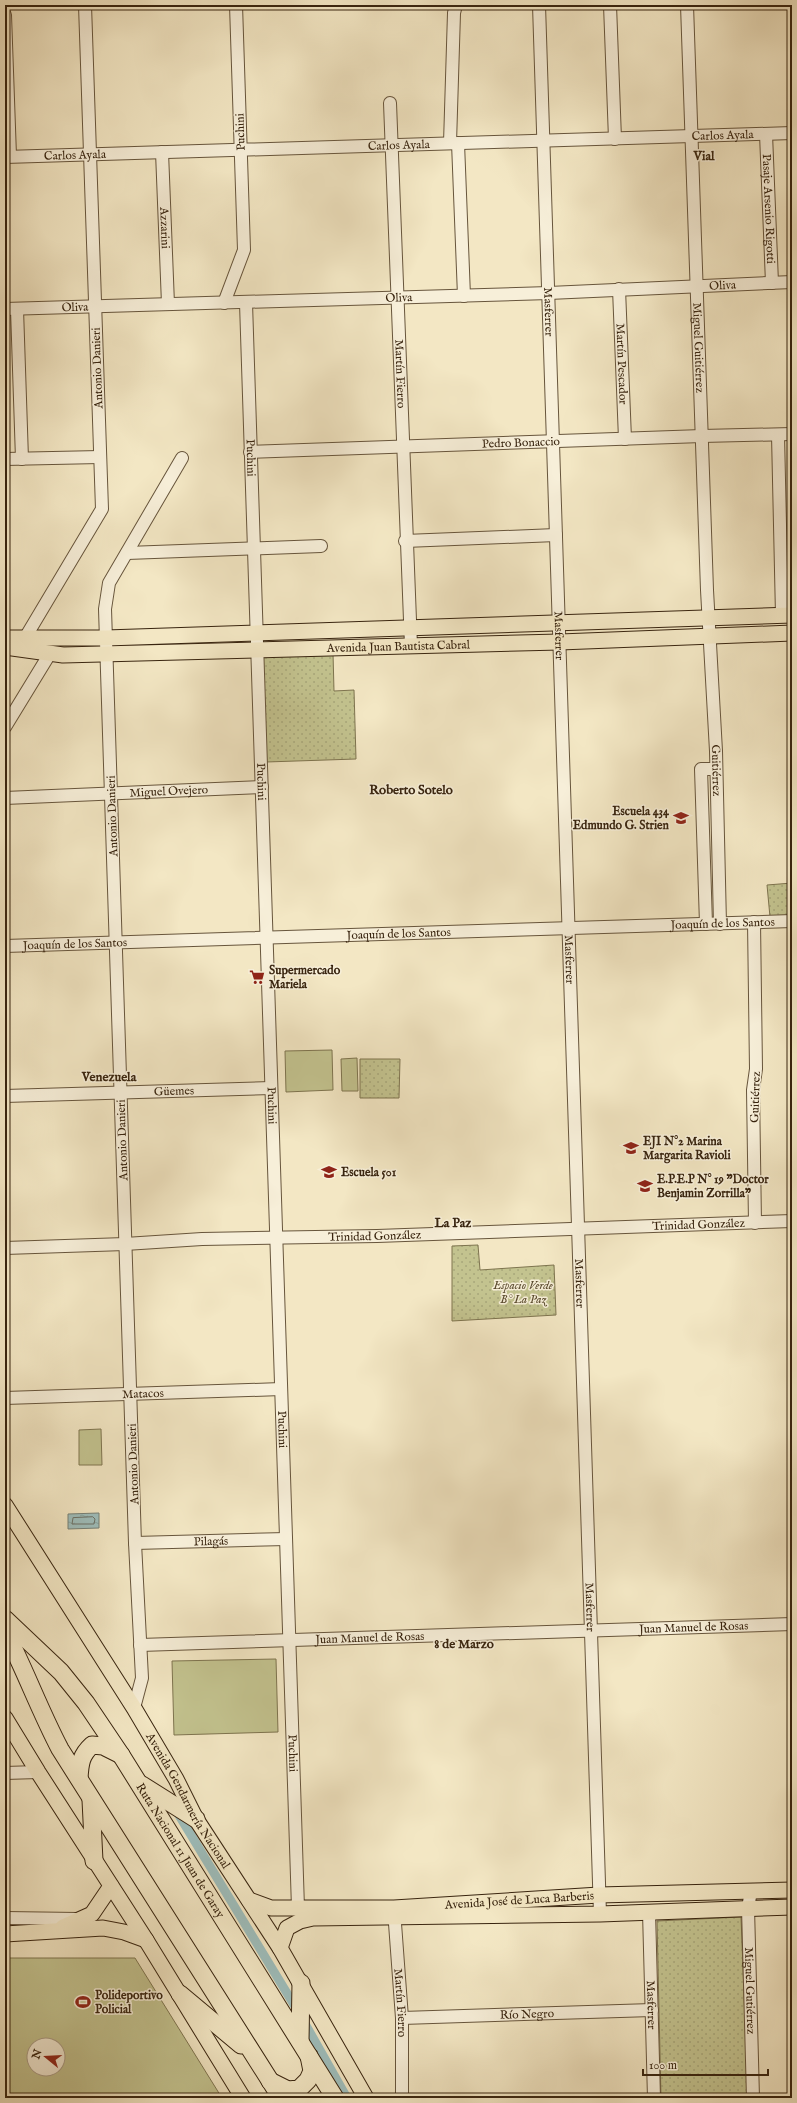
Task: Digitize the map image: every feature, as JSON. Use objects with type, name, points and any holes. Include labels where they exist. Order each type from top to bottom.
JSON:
[{"type":"highway","name":"Ruta Nacional 11 Juan de Garay","points":[[5,1619],[61,1672],[86,1702],[139,1783],[335,2098]]},
{"type":"highway","points":[[5,1631],[23,1667],[41,1713],[79,1778],[281,2098]]},
{"type":"highway","points":[[79,1778],[80,1762],[84,1753],[92,1746],[103,1746],[121,1755]]},
{"type":"highway","points":[[139,1783],[196,1819]]},
{"type":"highway","points":[[91,1798],[94,1861]]},
{"type":"highway","points":[[300,2041],[301,1983]]},
{"type":"highway","points":[[180,1994],[254,2055]]},
{"type":"highway","points":[[270,2081],[288,2090],[299,2089],[308,2080],[312,2071],[309,2056]]},
{"type":"main road","name":"Avenida Juan Bautista Cabral","points":[[5,638],[106,638],[787,615]]},
{"type":"main road","name":"Avenida Juan Bautista Cabral","points":[[5,647],[49,655],[107,654],[560,642],[792,633]]},
{"type":"main road","name":"Avenida Gendarmería Nacional","points":[[5,1505],[134,1708],[176,1779],[196,1819],[280,1948],[366,2098]]},
{"type":"main road","points":[[5,1718],[244,2098]]},
{"type":"main road","points":[[54,1931],[92,1914],[111,1886]]},
{"type":"main road","name":"Avenida José de Luca Barberis","points":[[280,1948],[287,1928],[300,1921],[313,1918],[394,1913],[599,1896],[792,1890]]},
{"type":"main road","name":"Avenida José de Luca Barberis","points":[[249,1900],[271,1908],[394,1913],[600,1914],[792,1907]]},
{"type":"main road","points":[[5,1934],[103,1928],[124,1932],[146,1940]]},
{"type":"street","name":"Antonio Danieri","points":[[25,638],[102,509],[85,5]]},
{"type":"street","name":"Puchini","points":[[224,303],[244,250],[236,5]]},
{"type":"street","points":[[456,5],[454,13],[454,143],[464,296]]},
{"type":"street","name":"Masferrer","points":[[539,5],[600,1914]]},
{"type":"street","points":[[610,5],[615,138]]},
{"type":"street","name":"Miguel Guitiérrez","points":[[687,5],[707,590],[710,618]]},
{"type":"street","points":[[5,15],[7,157]]},
{"type":"street","name":"Martín Fierro","points":[[390,103],[390,145],[403,446],[405,541],[411,646]]},
{"type":"street","name":"Carlos Ayala","points":[[7,157],[792,133]]},
{"type":"street","name":"Pasaje Arsenio Rigotti","points":[[766,134],[772,283]]},
{"type":"street","name":"Azzarini","points":[[162,152],[168,304]]},
{"type":"street","name":"Oliva","points":[[11,309],[464,296],[792,282]]},
{"type":"street","name":"Martín Pescador","points":[[619,289],[625,439]]},
{"type":"street","name":"Puchini","points":[[246,303],[275,1237],[298,1908]]},
{"type":"street","points":[[11,309],[22,459]]},
{"type":"street","name":"Pedro Bonaccio","points":[[250,452],[792,434]]},
{"type":"street","points":[[778,435],[787,615]]},
{"type":"street","points":[[5,459],[100,457]]},
{"type":"street","name":"Antonio Danieri","points":[[134,1708],[142,1678],[135,1543],[105,610],[109,583],[182,458]]},
{"type":"street","points":[[405,541],[556,535]]},
{"type":"street","points":[[127,553],[321,546]]},
{"type":"street","name":"Guitiérrez","points":[[710,618],[720,924]]},
{"type":"street","points":[[5,727],[49,655]]},
{"type":"street","points":[[706,924],[701,769],[716,769]]},
{"type":"street","name":"Miguel Ovejero","points":[[5,798],[262,787]]},
{"type":"street","name":"Joaquín de los Santos","points":[[5,946],[792,921]]},
{"type":"street","name":"Guitiérrez","points":[[754,922],[756,1069],[753,1090],[756,1223]]},
{"type":"street","name":"Güemes","points":[[5,1096],[271,1088]]},
{"type":"street","name":"Trinidad González","points":[[5,1248],[126,1244],[202,1239],[578,1229],[792,1221]]},
{"type":"street","name":"Matacos","points":[[5,1398],[281,1389]]},
{"type":"street","name":"Pilagás","points":[[135,1543],[286,1539]]},
{"type":"street","name":"Juan Manuel de Rosas","points":[[140,1645],[792,1624]]},
{"type":"street","points":[[5,1773],[38,1772]]},
{"type":"street","name":"Miguel Gutiérrez","points":[[751,1891],[748,1908],[754,2098]]},
{"type":"street","name":"Masferrer","points":[[649,1912],[654,2098]]},
{"type":"street","name":"Martín Fierro","points":[[394,1913],[402,2018],[402,2098]]},
{"type":"street","points":[[5,1918],[80,1919]]},
{"type":"street","name":"Río Negro","points":[[402,2018],[652,2010]]},
{"type":"green space","points":[[333,653],[334,691],[354,690],[356,759],[266,762],[263,655]]},
{"type":"green space","points":[[792,883],[792,916],[770,917],[767,885]]},
{"type":"green space","points":[[332,1050],[333,1090],[286,1092],[285,1051]]},
{"type":"green space","points":[[357,1058],[358,1091],[342,1091],[341,1059]]},
{"type":"green space","points":[[360,1059],[400,1059],[399,1098],[360,1098]]},
{"type":"green space","name":"Espacio Verde B° La Paz","points":[[478,1245],[480,1270],[554,1265],[556,1315],[452,1321],[452,1246]]},
{"type":"green space","points":[[101,1429],[102,1465],[79,1465],[79,1430]]},
{"type":"green space","points":[[276,1659],[278,1732],[174,1735],[172,1661]]},
{"type":"green space","points":[[741,1917],[748,2098],[661,2098],[657,1921]]},
{"type":"green space","name":"Polideportivo Policial","points":[[5,1958],[135,1958],[222,2098],[5,2098]]},
{"type":"water","points":[[99,1513],[99,1528],[68,1529],[68,1514]]},
{"type":"waterway","points":[[177,1812],[296,2008]]},
{"type":"waterway","points":[[304,2022],[347,2098]]},
{"type":"place","name":"Escuela 434 Edmundo G. Strien","points":[[681,818]]},
{"type":"place","name":"Supermercado Mariela","points":[[257,977]]},
{"type":"place","name":"EJI N°2 Marina Margarita Ravioli","points":[[631,1148]]},
{"type":"place","name":"Escuela 501","points":[[329,1172]]},
{"type":"place","name":"E.P.E.P N° 19 \"Doctor Benjamin Zorrilla\"","points":[[645,1186]]},
{"type":"place","name":"Polideportivo Policial","points":[[83,2002]]},
{"type":"district","name":"Vial","points":[[704,155]]},
{"type":"district","name":"Roberto Sotelo","points":[[411,789]]},
{"type":"district","name":"Venezuela","points":[[109,1076]]},
{"type":"district","name":"La Paz","points":[[453,1222]]},
{"type":"district","name":"8 de Marzo","points":[[464,1643]]}]
